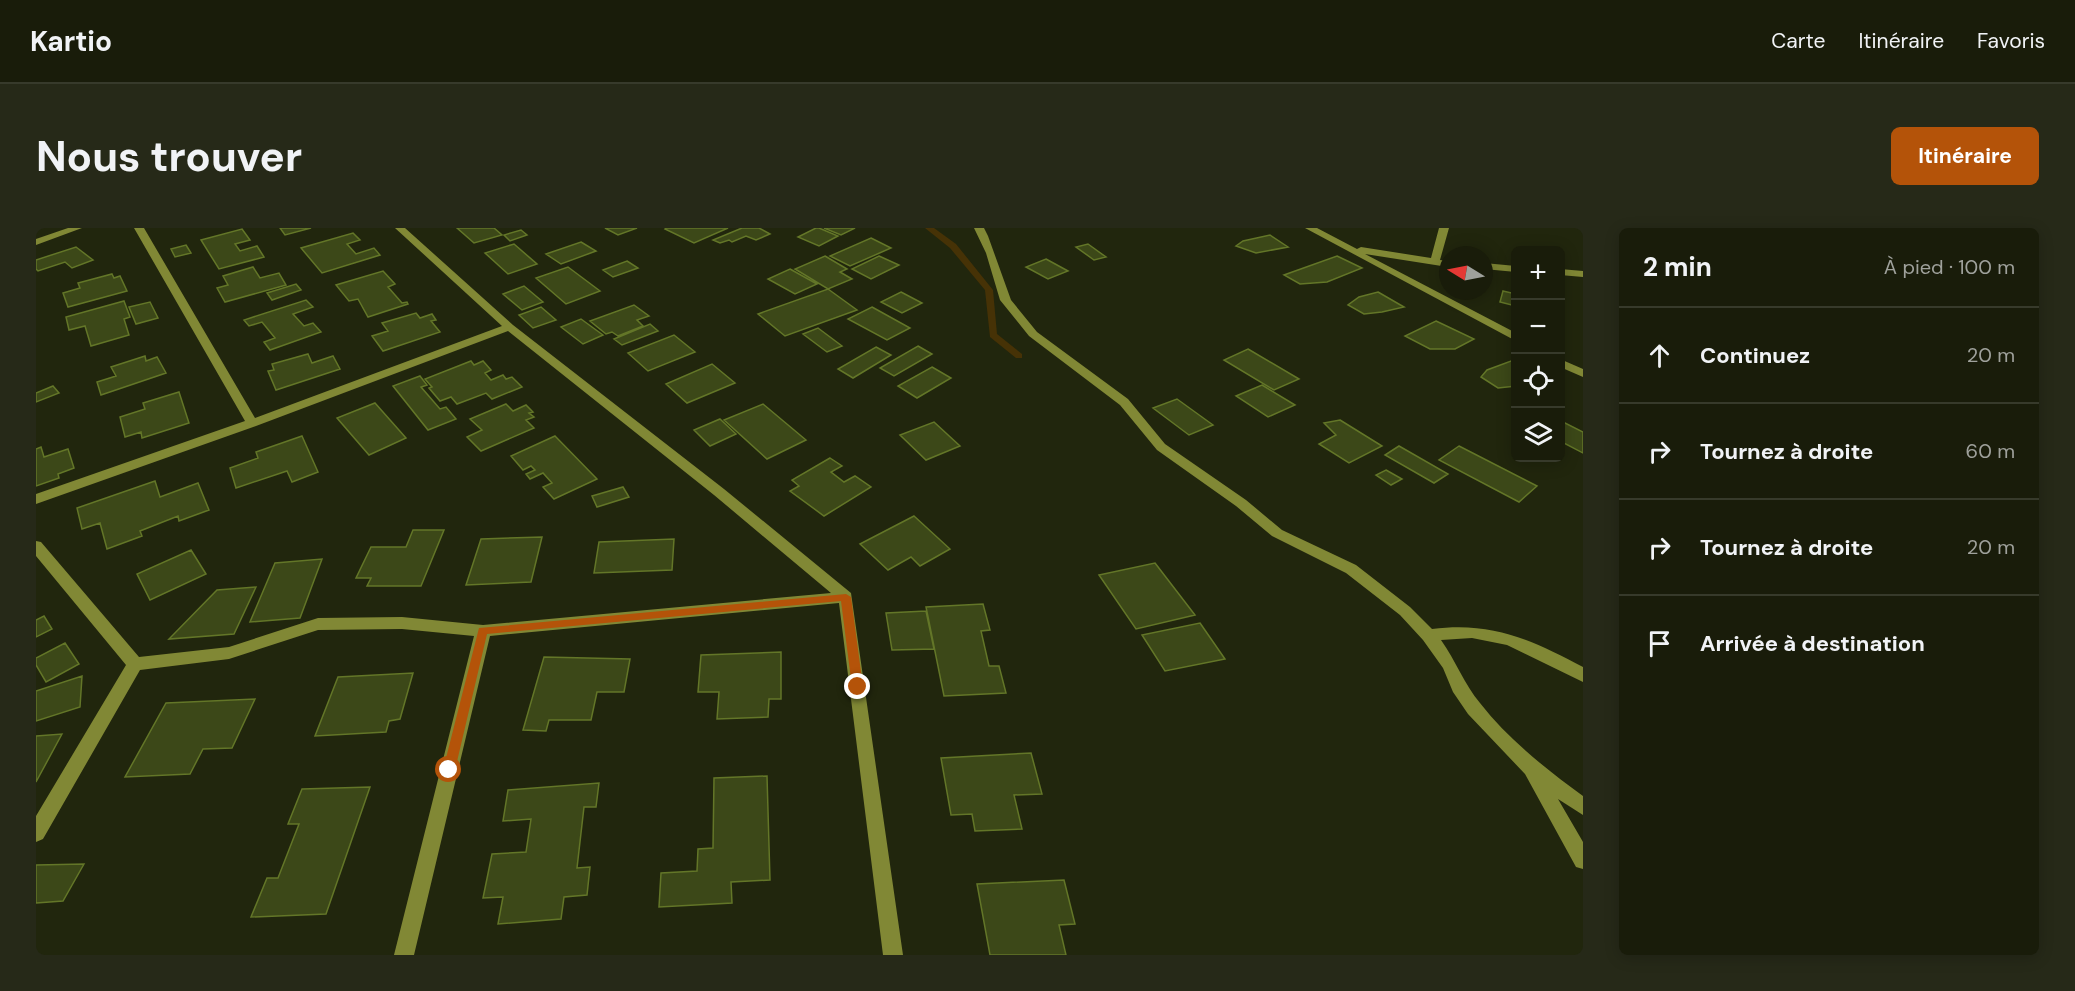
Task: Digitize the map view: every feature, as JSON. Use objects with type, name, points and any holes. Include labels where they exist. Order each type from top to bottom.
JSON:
[{"type":"street","points":[[36,242],[77,228]]},
{"type":"street","points":[[139,228],[252,423]]},
{"type":"street","points":[[400,228],[509,327],[719,492],[846,597],[893,955]]},
{"type":"street","points":[[979,228],[994,260],[1005,299],[1024,324],[1063,358],[1127,404],[1144,422],[1161,447],[1241,503],[1277,533],[1351,569],[1405,611],[1429,636],[1450,665],[1459,687],[1474,709],[1531,768],[1583,807]]},
{"type":"street","points":[[1310,228],[1511,336]]},
{"type":"street","points":[[1434,263],[1444,228]]},
{"type":"street","points":[[1349,248],[1439,263]]},
{"type":"street","points":[[1493,268],[1511,269]]},
{"type":"street","points":[[1565,272],[1583,274]]},
{"type":"street","points":[[36,499],[252,423],[509,327]]},
{"type":"street","points":[[1565,365],[1583,374]]},
{"type":"street","points":[[36,546],[135,664]]},
{"type":"street","points":[[135,664],[229,653],[318,624],[402,623],[483,631],[846,597]]},
{"type":"street","points":[[404,955],[483,631]]},
{"type":"street","points":[[1429,636],[1452,631],[1471,631],[1512,639],[1583,675]]},
{"type":"street","points":[[36,833],[135,664]]},
{"type":"street","points":[[1531,768],[1583,860]]},
{"type":"building","points":[[280,228],[311,228],[285,235]]},
{"type":"building","points":[[457,228],[494,228],[502,235],[474,243]]},
{"type":"building","points":[[605,228],[637,228],[618,235]]},
{"type":"building","points":[[666,228],[728,228],[694,243],[665,229]]},
{"type":"building","points":[[742,228],[759,228],[770,234],[756,240],[746,236],[732,242],[729,240],[720,243],[713,240]]},
{"type":"building","points":[[816,228],[838,236],[819,246],[798,237]]},
{"type":"building","points":[[824,228],[855,228],[841,235]]},
{"type":"building","points":[[242,229],[250,240],[235,244],[240,251],[257,246],[264,257],[219,269],[201,240]]},
{"type":"building","points":[[521,230],[527,235],[510,241],[504,235]]},
{"type":"building","points":[[353,233],[360,240],[347,244],[356,254],[374,248],[380,255],[322,273],[301,248]]},
{"type":"building","points":[[1270,235],[1288,247],[1256,253],[1236,246],[1243,241]]},
{"type":"building","points":[[871,238],[891,248],[850,266],[830,256]]},
{"type":"building","points":[[581,242],[596,251],[561,264],[546,254]]},
{"type":"building","points":[[514,244],[537,264],[508,274],[485,253]]},
{"type":"building","points":[[1088,244],[1106,257],[1094,260],[1076,247]]},
{"type":"building","points":[[186,245],[191,253],[175,257],[171,249]]},
{"type":"building","points":[[76,247],[93,260],[72,268],[65,262],[38,271],[36,269],[36,260]]},
{"type":"building","points":[[825,256],[847,269],[840,272],[852,279],[828,289],[795,269]]},
{"type":"building","points":[[879,256],[899,265],[871,279],[852,269]]},
{"type":"building","points":[[1337,256],[1362,268],[1327,282],[1300,284],[1284,275]]},
{"type":"building","points":[[1046,259],[1068,271],[1048,279],[1026,267]]},
{"type":"building","points":[[627,261],[638,268],[613,277],[603,270]]},
{"type":"building","points":[[253,267],[260,278],[279,273],[286,285],[225,302],[217,288],[228,285],[223,276]]},
{"type":"building","points":[[568,267],[600,291],[566,304],[536,278]]},
{"type":"building","points":[[790,269],[817,284],[795,294],[768,279]]},
{"type":"building","points":[[383,271],[395,284],[388,287],[402,303],[407,302],[408,304],[368,317],[358,299],[349,301],[336,285]]},
{"type":"building","points":[[112,274],[114,278],[120,276],[127,291],[68,307],[63,293],[80,288],[78,283]]},
{"type":"building","points":[[296,284],[301,290],[272,300],[267,293]]},
{"type":"building","points":[[524,286],[543,302],[522,310],[503,294]]},
{"type":"building","points":[[828,289],[857,310],[785,336],[758,314]]},
{"type":"building","points":[[1503,291],[1511,293],[1511,305],[1500,302]]},
{"type":"building","points":[[901,292],[922,303],[902,313],[881,302]]},
{"type":"building","points":[[1378,292],[1404,307],[1364,314],[1348,305],[1359,297]]},
{"type":"building","points":[[306,300],[313,307],[293,314],[304,326],[313,323],[321,332],[270,350],[264,342],[275,338],[262,322],[249,326],[244,320]]},
{"type":"building","points":[[124,301],[130,317],[124,319],[129,335],[91,346],[85,326],[69,330],[66,317]]},
{"type":"building","points":[[150,302],[158,318],[136,324],[129,307]]},
{"type":"building","points":[[634,305],[649,316],[637,320],[643,326],[618,336],[612,332],[606,334],[590,321]]},
{"type":"building","points":[[541,307],[556,320],[533,328],[519,315]]},
{"type":"building","points":[[872,307],[910,328],[887,340],[848,319]]},
{"type":"building","points":[[416,313],[420,318],[432,314],[436,320],[431,321],[440,332],[383,351],[372,336],[388,331],[382,323]]},
{"type":"building","points":[[581,319],[603,335],[583,344],[561,327]]},
{"type":"building","points":[[1436,321],[1474,339],[1455,349],[1430,349],[1405,336]]},
{"type":"building","points":[[650,324],[658,331],[622,345],[614,339]]},
{"type":"building","points":[[818,328],[842,346],[827,352],[803,334]]},
{"type":"building","points":[[674,335],[695,352],[648,371],[628,353]]},
{"type":"building","points":[[918,346],[932,354],[894,376],[880,368]]},
{"type":"building","points":[[876,347],[891,355],[853,378],[838,369]]},
{"type":"building","points":[[1248,349],[1299,379],[1274,390],[1224,360]]},
{"type":"building","points":[[308,354],[312,363],[333,356],[340,369],[276,390],[268,371],[274,370],[272,364]]},
{"type":"building","points":[[145,356],[146,361],[157,357],[166,373],[101,395],[97,382],[116,376],[111,367]]},
{"type":"building","points":[[471,361],[474,365],[483,361],[491,370],[485,373],[491,380],[503,375],[506,379],[512,377],[522,387],[492,399],[486,393],[457,404],[451,397],[440,401],[425,379]]},
{"type":"building","points":[[1511,361],[1511,387],[1498,388],[1481,377],[1487,370]]},
{"type":"building","points":[[712,364],[735,383],[687,403],[666,384]]},
{"type":"building","points":[[932,367],[951,378],[917,398],[898,386]]},
{"type":"building","points":[[420,376],[427,385],[421,387],[440,409],[446,407],[456,419],[428,430],[393,386]]},
{"type":"building","points":[[1262,385],[1295,405],[1268,417],[1236,396]]},
{"type":"building","points":[[53,386],[59,393],[36,402],[36,393]]},
{"type":"building","points":[[179,392],[189,423],[142,438],[141,432],[125,437],[120,417],[145,409],[143,403]]},
{"type":"building","points":[[1177,399],[1213,425],[1189,435],[1153,408]]},
{"type":"building","points":[[375,403],[406,438],[369,455],[337,418]]},
{"type":"building","points":[[506,404],[513,411],[526,405],[533,412],[529,413],[534,417],[526,420],[534,428],[481,451],[467,437],[482,430],[470,419]]},
{"type":"building","points":[[763,404],[806,440],[767,459],[724,420]]},
{"type":"building","points":[[720,419],[736,434],[710,446],[694,430]]},
{"type":"building","points":[[1340,420],[1382,446],[1349,463],[1319,444],[1336,435],[1324,423]]},
{"type":"building","points":[[934,422],[960,446],[926,460],[900,435]]},
{"type":"building","points":[[1565,423],[1583,432],[1583,453],[1565,444]]},
{"type":"building","points":[[302,436],[318,472],[292,482],[287,471],[236,488],[230,468],[258,458],[256,452]]},
{"type":"building","points":[[555,436],[597,479],[554,499],[543,487],[552,483],[543,473],[530,479],[526,474],[535,470],[531,466],[523,470],[511,456]]},
{"type":"building","points":[[1399,446],[1448,474],[1434,483],[1385,455]]},
{"type":"building","points":[[1459,446],[1537,486],[1519,502],[1439,460]]},
{"type":"building","points":[[41,447],[44,457],[68,449],[74,468],[58,474],[59,478],[36,486],[36,449]]},
{"type":"building","points":[[830,458],[842,466],[831,472],[844,482],[855,476],[871,487],[824,516],[790,491],[799,486],[792,480]]},
{"type":"building","points":[[1386,470],[1402,479],[1391,485],[1376,475]]},
{"type":"building","points":[[155,481],[160,497],[198,483],[209,510],[179,521],[178,516],[140,531],[142,536],[107,549],[100,523],[82,529],[77,508]]},
{"type":"building","points":[[623,487],[629,497],[597,507],[592,496]]},
{"type":"building","points":[[914,516],[950,549],[920,566],[911,557],[888,570],[860,544]]},
{"type":"building","points":[[413,530],[444,530],[421,586],[367,586],[371,578],[356,578],[371,547],[406,547]]},
{"type":"building","points":[[542,537],[531,582],[466,585],[481,539]]},
{"type":"building","points":[[674,539],[672,570],[594,573],[599,542]]},
{"type":"building","points":[[191,550],[206,574],[150,600],[137,574]]},
{"type":"building","points":[[322,559],[300,618],[250,622],[275,563]]},
{"type":"building","points":[[1155,563],[1195,615],[1136,629],[1099,575]]},
{"type":"building","points":[[256,587],[234,634],[169,639],[217,590]]},
{"type":"building","points":[[983,604],[990,630],[981,631],[989,666],[999,666],[1006,693],[944,696],[926,607]]},
{"type":"building","points":[[926,611],[934,649],[892,650],[886,613]]},
{"type":"building","points":[[44,616],[52,629],[36,637],[36,620]]},
{"type":"building","points":[[1200,623],[1225,659],[1165,671],[1142,635]]},
{"type":"building","points":[[65,643],[79,664],[46,682],[36,665],[36,658]]},
{"type":"building","points":[[781,652],[781,699],[769,699],[768,717],[717,719],[719,692],[698,692],[701,655]]},
{"type":"building","points":[[544,657],[630,659],[624,692],[597,692],[591,720],[549,720],[546,731],[523,730]]},
{"type":"building","points":[[413,673],[400,719],[389,721],[386,732],[315,736],[338,677]]},
{"type":"building","points":[[82,676],[80,707],[36,721],[36,691]]},
{"type":"building","points":[[255,699],[232,748],[203,749],[190,774],[125,777],[166,703]]},
{"type":"building","points":[[62,734],[36,782],[36,736]]},
{"type":"building","points":[[1031,753],[1042,794],[1014,795],[1022,829],[975,831],[972,814],[951,815],[941,758]]},
{"type":"building","points":[[767,776],[770,880],[731,882],[732,903],[659,907],[661,873],[697,871],[698,849],[713,848],[714,778]]},
{"type":"building","points":[[599,783],[596,807],[584,807],[577,868],[590,867],[587,895],[564,897],[561,919],[498,924],[503,897],[483,898],[492,854],[526,852],[531,819],[503,821],[508,790]]},
{"type":"building","points":[[370,787],[326,914],[251,917],[267,878],[278,878],[299,824],[288,824],[302,789]]},
{"type":"building","points":[[84,864],[63,901],[36,903],[36,865]]},
{"type":"building","points":[[1064,880],[1075,924],[1059,925],[1066,955],[990,955],[977,884]]},
{"type":"waterway","points":[[929,228],[953,246],[989,290],[993,335],[1019,356]]},
{"type":"route","points":[[449,770],[483,631],[846,597],[858,687]]}]
